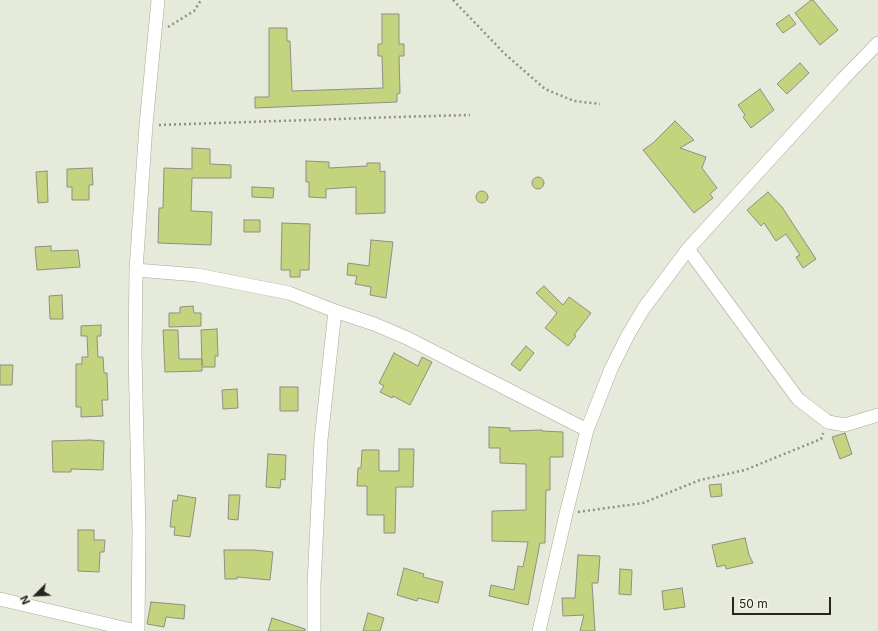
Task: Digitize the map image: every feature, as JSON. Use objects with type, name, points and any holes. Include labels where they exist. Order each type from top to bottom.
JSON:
[{"type":"street","points":[[0,599],[137,631],[139,531],[135,353],[136,270],[146,125],[156,35],[158,0]]},
{"type":"street","points":[[539,631],[587,430],[611,369],[628,335],[644,308],[688,250],[843,79],[878,43]]},
{"type":"street","points":[[688,250],[798,399],[828,422],[845,425],[878,415]]},
{"type":"street","points":[[136,270],[197,275],[289,293],[374,324],[407,338],[587,430]]},
{"type":"street","points":[[314,631],[314,584],[321,440],[335,311]]},
{"type":"path","points":[[156,35],[194,11],[201,0]]},
{"type":"path","points":[[453,0],[505,54],[545,89],[574,102],[600,104]]},
{"type":"path","points":[[146,125],[470,115]]},
{"type":"path","points":[[566,514],[642,503],[700,480],[745,470],[821,439],[828,422]]},
{"type":"building","points":[[813,0],[838,30],[820,45],[795,13]]},
{"type":"building","points":[[382,14],[399,14],[399,44],[404,44],[404,56],[399,56],[400,93],[397,94],[397,102],[255,108],[255,97],[269,97],[269,28],[287,28],[287,41],[290,41],[292,91],[383,88],[382,56],[378,56],[378,44],[382,44]]},
{"type":"building","points":[[789,15],[796,24],[783,33],[776,24]]},
{"type":"building","points":[[800,63],[809,73],[787,94],[777,84]]},
{"type":"building","points":[[760,89],[774,110],[751,128],[743,117],[745,115],[738,105]]},
{"type":"building","points":[[675,121],[694,140],[680,148],[706,157],[702,168],[717,188],[710,194],[713,198],[694,213],[643,150],[653,143]]},
{"type":"building","points":[[192,148],[210,149],[210,164],[231,165],[231,178],[192,178],[191,211],[212,212],[211,245],[158,243],[159,208],[163,208],[164,168],[192,169]]},
{"type":"building","points":[[306,161],[329,162],[329,168],[367,166],[367,163],[380,163],[380,172],[385,171],[385,213],[356,214],[356,187],[326,189],[326,198],[309,197],[309,182],[306,182]]},
{"type":"building","points":[[92,168],[93,185],[89,185],[89,200],[72,200],[72,187],[67,187],[67,169]]},
{"type":"building","points":[[47,171],[48,202],[38,203],[36,172]]},
{"type":"building","points":[[536,177],[540,177],[544,183],[540,189],[536,189],[532,185],[532,181]]},
{"type":"building","points":[[252,187],[274,188],[273,198],[252,197]]},
{"type":"building","points":[[480,191],[484,191],[488,197],[484,203],[480,203],[476,199],[476,195]]},
{"type":"building","points":[[768,192],[782,207],[816,259],[803,268],[796,257],[800,255],[786,234],[776,241],[764,223],[761,226],[747,210]]},
{"type":"building","points":[[244,220],[260,220],[260,232],[244,232]]},
{"type":"building","points":[[282,223],[310,224],[309,270],[300,270],[300,277],[290,277],[290,270],[281,270]]},
{"type":"building","points":[[371,240],[393,242],[386,298],[370,295],[371,287],[355,284],[357,276],[347,275],[348,263],[369,266]]},
{"type":"building","points":[[51,246],[51,251],[78,250],[80,267],[37,270],[35,247]]},
{"type":"building","points":[[544,286],[563,305],[569,297],[591,313],[574,335],[576,336],[568,346],[545,328],[557,313],[536,293]]},
{"type":"building","points":[[62,295],[63,319],[50,319],[49,296]]},
{"type":"building","points":[[193,306],[194,313],[201,313],[201,326],[169,327],[169,313],[180,313],[180,307]]},
{"type":"building","points":[[101,325],[101,336],[97,336],[98,357],[103,357],[104,373],[107,373],[108,400],[102,400],[103,416],[81,417],[81,407],[76,407],[76,364],[82,364],[82,357],[88,357],[87,336],[81,336],[81,326]]},
{"type":"building","points":[[217,329],[218,356],[215,356],[215,367],[202,367],[202,371],[165,372],[163,330],[178,330],[179,359],[202,359],[201,330]]},
{"type":"building","points":[[526,346],[534,353],[520,371],[511,364]]},
{"type":"building","points":[[394,353],[418,366],[422,357],[432,362],[410,405],[393,396],[392,398],[380,392],[384,386],[379,383]]},
{"type":"building","points":[[0,365],[13,365],[12,385],[0,385]]},
{"type":"building","points":[[280,387],[298,387],[298,411],[280,411]]},
{"type":"building","points":[[237,389],[238,408],[223,409],[222,390]]},
{"type":"building","points":[[489,427],[510,428],[510,431],[542,430],[563,432],[563,457],[550,457],[550,490],[546,490],[545,543],[540,543],[528,605],[489,596],[491,585],[514,590],[518,566],[523,567],[528,542],[492,541],[492,511],[526,510],[526,464],[500,463],[500,448],[489,448]]},
{"type":"building","points":[[845,433],[852,454],[840,459],[832,437]]},
{"type":"building","points":[[52,441],[104,441],[103,470],[71,469],[71,472],[53,472]]},
{"type":"building","points":[[399,449],[414,449],[413,487],[396,487],[395,533],[384,533],[384,515],[367,515],[367,486],[357,486],[358,468],[361,468],[362,450],[379,450],[379,471],[399,471]]},
{"type":"building","points":[[268,454],[286,455],[285,480],[281,479],[280,488],[266,487]]},
{"type":"building","points":[[721,484],[722,496],[711,497],[709,485]]},
{"type":"building","points":[[178,495],[196,498],[190,537],[174,535],[175,527],[170,527],[173,500],[177,501]]},
{"type":"building","points":[[229,495],[240,495],[238,520],[228,519]]},
{"type":"building","points":[[78,530],[94,530],[94,540],[105,540],[104,552],[100,552],[99,572],[78,571]]},
{"type":"building","points":[[745,538],[749,555],[753,563],[726,569],[725,565],[717,567],[712,545]]},
{"type":"building","points":[[224,550],[254,550],[273,552],[270,580],[237,577],[237,579],[225,579]]},
{"type":"building","points":[[578,555],[600,556],[598,583],[592,583],[595,631],[580,631],[584,615],[563,616],[562,598],[575,598]]},
{"type":"building","points":[[404,568],[424,574],[423,577],[443,582],[438,603],[418,598],[417,601],[397,595]]},
{"type":"building","points":[[620,569],[632,570],[631,595],[619,594]]},
{"type":"building","points":[[682,588],[685,607],[664,610],[662,591]]},
{"type":"building","points":[[151,602],[185,605],[184,619],[166,617],[164,627],[147,624]]},
{"type":"building","points":[[368,613],[384,618],[380,631],[363,631]]},
{"type":"building","points":[[272,618],[305,629],[305,631],[268,631]]}]
